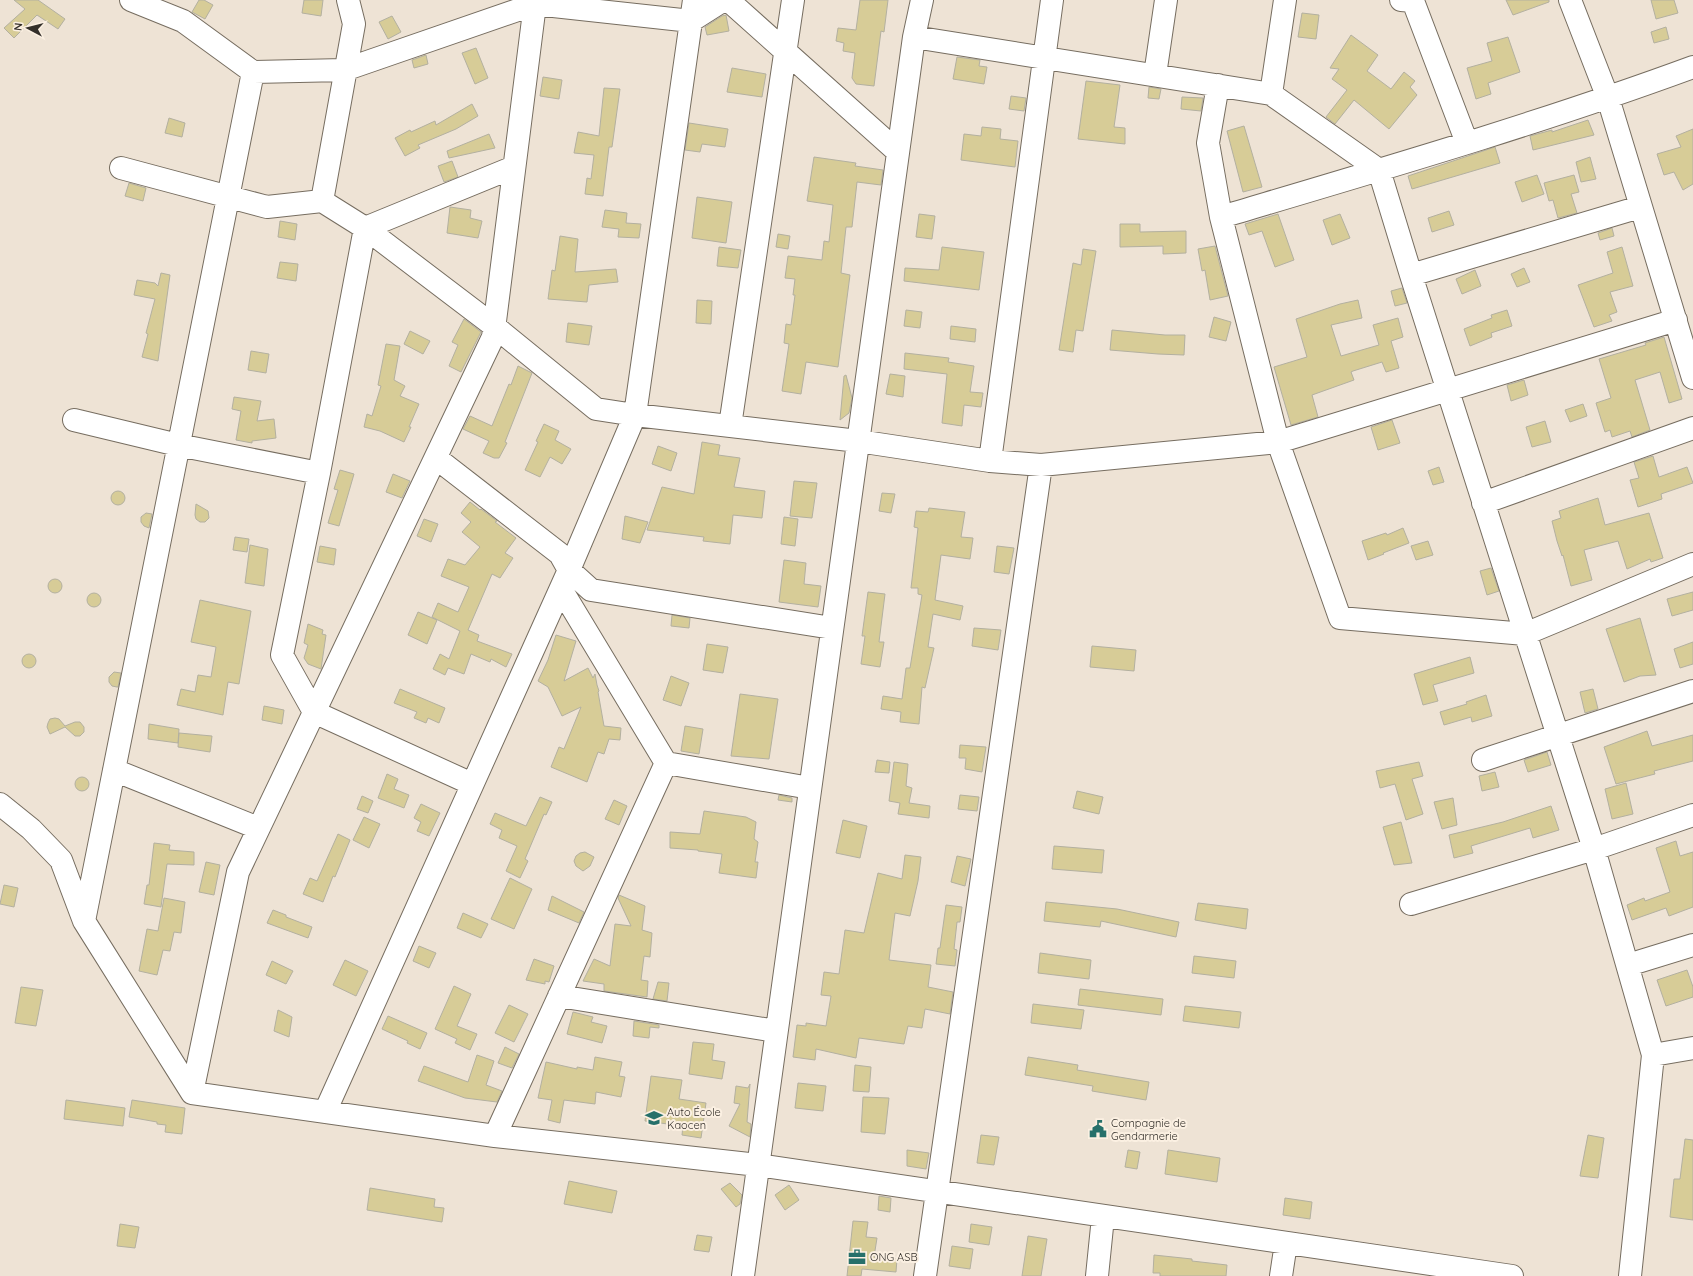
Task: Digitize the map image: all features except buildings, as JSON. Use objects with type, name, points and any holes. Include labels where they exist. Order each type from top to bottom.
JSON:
[{"type":"street","points":[[130,0],[183,21],[253,72],[344,70],[535,4],[692,10],[724,0]]},
{"type":"street","points":[[322,201],[344,70],[354,24],[348,0]]},
{"type":"street","points":[[728,0],[898,152]]},
{"type":"street","points":[[730,426],[793,0]]},
{"type":"street","points":[[743,1276],[914,37],[922,0]]},
{"type":"street","points":[[990,460],[1052,0]]},
{"type":"street","points":[[1155,75],[1166,0]]},
{"type":"street","points":[[1271,94],[1285,0]]},
{"type":"street","points":[[1401,0],[1413,1],[1467,143]]},
{"type":"street","points":[[1570,0],[1608,98],[1693,378]]},
{"type":"street","points":[[192,1093],[238,872],[493,337],[535,4]]},
{"type":"street","points":[[324,1112],[565,580],[635,415],[692,10]]},
{"type":"street","points":[[914,37],[1271,94],[1379,170],[1483,503],[1594,849],[1653,1055],[1630,1276]]},
{"type":"street","points":[[1221,217],[1467,143],[1608,98],[1693,67]]},
{"type":"street","points":[[84,921],[253,72]]},
{"type":"street","points":[[1218,85],[1208,143],[1221,217],[1278,442],[1340,618],[1525,634],[1693,564]]},
{"type":"street","points":[[121,168],[267,207],[322,201],[365,228],[494,326],[596,409],[635,415],[858,441],[990,460],[1041,465],[1278,442],[1676,320]]},
{"type":"street","points":[[365,228],[514,168]]},
{"type":"street","points":[[1411,275],[1640,207]]},
{"type":"street","points":[[365,228],[319,473],[282,655],[314,712],[472,784]]},
{"type":"street","points":[[74,420],[178,445],[319,473]]},
{"type":"street","points":[[1483,503],[1693,428]]},
{"type":"street","points":[[436,458],[560,554],[565,580],[666,763]]},
{"type":"street","points":[[925,1276],[1041,465]]},
{"type":"street","points":[[565,580],[591,590],[832,628]]},
{"type":"street","points":[[1483,760],[1558,737],[1693,691]]},
{"type":"street","points":[[666,763],[810,788]]},
{"type":"street","points":[[495,1136],[666,763]]},
{"type":"street","points":[[114,770],[258,828]]},
{"type":"street","points":[[0,804],[31,829],[61,860],[84,921],[192,1093],[495,1136],[758,1165],[937,1193],[1286,1243],[1452,1272],[1512,1276]]},
{"type":"street","points":[[1412,904],[1594,849],[1693,815]]},
{"type":"street","points":[[1628,965],[1693,945]]},
{"type":"street","points":[[559,996],[776,1031]]},
{"type":"street","points":[[1653,1055],[1693,1048]]},
{"type":"street","points":[[1098,1276],[1103,1217]]},
{"type":"street","points":[[1281,1276],[1286,1243]]},
{"type":"place","name":"Auto École Kaocen","points":[[654,1118]]},
{"type":"place","name":"Compagnie de Gendarmerie","points":[[1098,1129]]},
{"type":"place","name":"ONG ASB","points":[[857,1257]]}]
